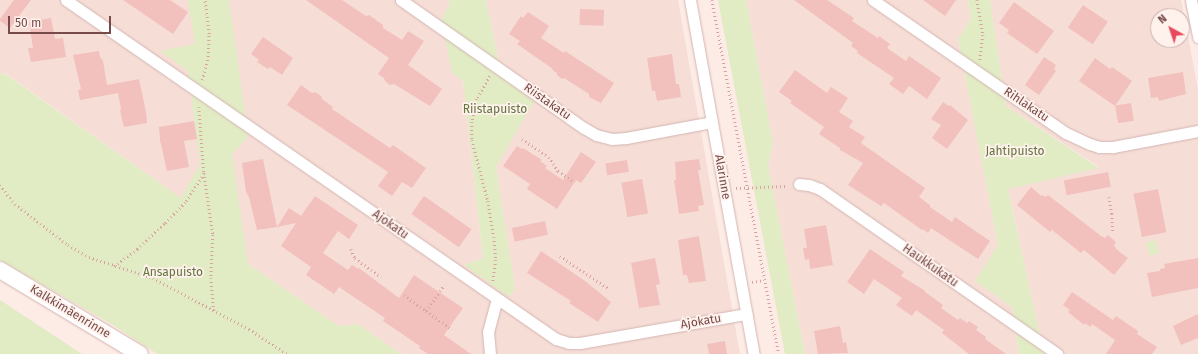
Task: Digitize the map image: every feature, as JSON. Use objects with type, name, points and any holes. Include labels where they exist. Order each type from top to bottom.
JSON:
[{"type":"street","name":"Ajokatu","points":[[66,0],[556,339],[569,343],[580,343],[747,314]]},
{"type":"street","name":"Riistakatu","points":[[401,0],[578,124],[596,135],[612,139],[626,138],[712,122]]},
{"type":"street","name":"Alarinne","points":[[690,0],[754,354]]},
{"type":"street","name":"Rihlakatu","points":[[873,0],[1066,133],[1099,147],[1112,147],[1198,131]]},
{"type":"street","points":[[1191,0],[1198,37]]},
{"type":"street","name":"Haukkukatu","points":[[799,184],[809,185],[820,189],[1057,354]]},
{"type":"street","name":"Kalkkimäenrinne","points":[[0,270],[140,354]]},
{"type":"street","points":[[490,354],[488,332],[493,296]]},
{"type":"path","points":[[205,0],[208,34],[208,57],[199,92],[204,173],[213,235],[211,278],[214,311]]},
{"type":"path","points":[[712,0],[779,354]]},
{"type":"path","points":[[977,0],[984,35],[978,72]]},
{"type":"path","points":[[493,296],[496,260],[494,237],[488,201],[472,140],[472,122],[477,99],[496,66]]},
{"type":"path","points":[[522,139],[549,157],[558,171],[575,182]]},
{"type":"path","points":[[114,266],[137,250],[181,207],[204,173]]},
{"type":"path","points":[[724,189],[746,186],[785,186],[799,184]]},
{"type":"path","points":[[0,185],[14,204],[53,234],[89,257],[114,266],[134,270],[153,278],[249,329],[287,354]]},
{"type":"path","points":[[1109,197],[1112,232]]},
{"type":"path","points":[[351,249],[355,258],[381,277]]},
{"type":"path","points":[[560,256],[608,288]]},
{"type":"path","points":[[426,311],[444,285]]},
{"type":"path","points":[[404,295],[452,329]]},
{"type":"shaded area","points":[[0,0],[449,0],[463,81],[483,258],[464,265],[515,288],[496,167],[533,101],[502,78],[486,0],[678,0],[740,354],[401,354],[358,324],[339,326],[248,264],[181,198],[5,73],[0,74]]},
{"type":"shaded area","points":[[746,0],[968,0],[971,19],[958,39],[998,245],[976,281],[1012,307],[1019,354],[805,354],[768,165],[773,143]]},
{"type":"shaded area","points":[[990,0],[1181,0],[1183,8],[1150,8],[1150,48],[1190,47],[1198,89],[1198,354],[1044,354],[1008,188],[1099,167],[1006,106]]},
{"type":"green space","name":"Ansapuisto","points":[[188,0],[229,0],[248,136],[232,155],[248,264],[339,326],[358,324],[401,354],[157,354],[113,325],[0,260],[0,74],[4,73],[181,198],[200,164],[188,71],[160,51],[195,44]]},
{"type":"green space","name":"Riistapuisto","points":[[449,0],[486,0],[502,78],[534,101],[496,167],[515,288],[509,297],[464,265],[483,258],[463,81],[452,72],[441,20],[450,3]]},
{"type":"green space","points":[[718,0],[746,0],[773,143],[768,165],[805,354],[785,354]]},
{"type":"green space","name":"Jahtipuisto","points":[[968,0],[990,0],[1006,106],[1099,168],[1008,189],[1044,354],[1019,354],[1012,307],[975,281],[998,245],[958,39],[971,19]]},
{"type":"green space","points":[[1156,240],[1159,254],[1149,256],[1146,242]]},
{"type":"green space","points":[[0,300],[82,354],[0,354]]},
{"type":"building","points":[[14,0],[31,0],[10,28],[0,21],[0,19]]},
{"type":"building","points":[[123,0],[170,0],[188,12],[173,34]]},
{"type":"building","points":[[306,0],[342,0],[366,16],[369,15],[383,25],[383,28],[402,40],[408,31],[424,41],[408,65],[442,89],[430,106],[394,84],[390,85],[385,81],[384,78],[378,74],[389,58]]},
{"type":"building","points":[[794,0],[827,0],[854,18],[852,21],[890,44],[887,48],[906,61],[909,56],[941,78],[927,99],[909,86],[903,94],[889,84],[894,78],[857,53],[858,51],[851,46],[853,43]]},
{"type":"building","points":[[923,0],[956,0],[945,16]]},
{"type":"building","points":[[1014,2],[1054,31],[1037,54],[1007,33],[1009,30],[999,23]]},
{"type":"building","points":[[1083,5],[1108,22],[1093,44],[1068,27]]},
{"type":"building","points":[[580,9],[604,10],[603,26],[579,25]]},
{"type":"building","points":[[528,12],[549,26],[541,38],[564,53],[565,51],[614,83],[601,103],[589,97],[589,94],[564,78],[562,79],[552,70],[553,69],[517,44],[520,41],[509,34],[521,16],[523,18]]},
{"type":"building","points":[[51,18],[55,39],[63,38],[66,57],[31,62],[28,48],[33,48],[29,22]]},
{"type":"building","points":[[263,37],[293,58],[282,75],[270,67],[268,69],[257,62],[259,60],[251,54]]},
{"type":"building","points":[[99,51],[100,57],[103,61],[107,85],[139,79],[147,123],[124,127],[118,93],[80,100],[78,90],[81,89],[73,55]]},
{"type":"building","points":[[672,54],[676,84],[679,84],[681,97],[657,101],[655,91],[652,91],[647,58]]},
{"type":"building","points":[[1044,57],[1056,65],[1054,69],[1056,71],[1039,95],[1025,85]]},
{"type":"building","points":[[1095,58],[1110,69],[1112,67],[1132,81],[1115,106],[1079,81]]},
{"type":"building","points":[[795,70],[827,93],[831,87],[848,98],[839,112],[853,121],[849,127],[865,137],[861,143],[925,188],[919,197],[930,205],[930,207],[952,222],[955,217],[990,241],[978,259],[931,228],[928,233],[923,229],[922,230],[884,203],[881,206],[848,185],[863,163],[840,150],[840,148],[819,134],[824,127],[790,103],[792,101],[779,92]]},
{"type":"building","points":[[1183,72],[1186,94],[1159,101],[1158,97],[1151,98],[1148,78]]},
{"type":"building","points":[[301,85],[312,93],[315,92],[321,96],[322,99],[333,107],[332,109],[390,148],[393,145],[426,168],[412,188],[402,182],[392,196],[378,186],[388,172],[287,105]]},
{"type":"building","points":[[943,102],[949,106],[950,105],[968,120],[947,149],[932,138],[941,125],[931,119]]},
{"type":"building","points":[[1131,103],[1134,121],[1118,123],[1115,106]]},
{"type":"building","points":[[194,121],[197,139],[184,141],[189,167],[167,171],[160,140],[159,127]]},
{"type":"building","points":[[517,146],[542,160],[540,161],[547,166],[545,168],[563,180],[581,152],[596,162],[581,183],[576,180],[557,209],[527,189],[530,184],[503,166]]},
{"type":"building","points":[[263,159],[277,227],[257,230],[249,197],[246,192],[242,163]]},
{"type":"building","points":[[699,159],[701,170],[698,170],[704,205],[698,206],[699,211],[679,214],[674,180],[676,180],[675,162]]},
{"type":"building","points":[[627,160],[629,172],[607,175],[605,163]]},
{"type":"building","points":[[1108,172],[1111,187],[1067,195],[1064,181]]},
{"type":"building","points":[[642,179],[648,213],[627,217],[621,183]]},
{"type":"building","points":[[1031,187],[1041,196],[1046,197],[1048,195],[1101,236],[1105,238],[1108,235],[1116,242],[1114,245],[1116,249],[1128,258],[1114,275],[1084,250],[1081,253],[1052,230],[1050,232],[1017,205]]},
{"type":"building","points":[[1158,189],[1166,232],[1142,237],[1133,194]]},
{"type":"building","points":[[315,196],[358,225],[349,239],[338,231],[323,253],[348,270],[352,265],[358,269],[359,268],[399,298],[414,275],[463,308],[444,335],[471,354],[428,354],[419,348],[420,346],[383,321],[385,318],[339,287],[334,294],[306,275],[311,267],[281,246],[296,223],[277,227],[289,208],[301,216]]},
{"type":"building","points":[[424,196],[472,229],[459,247],[411,214]]},
{"type":"building","points":[[545,221],[548,235],[515,242],[512,228]]},
{"type":"building","points":[[826,225],[833,265],[810,269],[809,259],[805,260],[803,248],[807,248],[804,229]]},
{"type":"building","points":[[699,236],[706,281],[689,283],[687,275],[683,275],[678,240]]},
{"type":"building","points":[[870,249],[904,272],[901,276],[924,290],[943,305],[941,308],[958,320],[960,318],[967,323],[969,321],[978,327],[976,330],[986,337],[985,339],[1006,354],[969,354],[942,333],[944,330],[916,310],[912,316],[896,305],[902,298],[874,279],[864,294],[847,282]]},
{"type":"building","points":[[541,251],[585,281],[611,302],[598,322],[569,303],[571,301],[527,273]]},
{"type":"building","points":[[655,258],[660,284],[656,285],[660,305],[639,308],[631,263]]},
{"type":"building","points":[[1198,258],[1198,288],[1152,297],[1147,273],[1160,271],[1160,269],[1165,268],[1164,264]]},
{"type":"building","points":[[1072,292],[1113,320],[1116,316],[1138,331],[1137,334],[1157,347],[1152,354],[1106,354],[1115,340],[1092,324],[1090,327],[1085,323],[1084,325],[1068,312],[1070,310],[1063,305]]},
{"type":"building","points":[[1198,314],[1198,338],[1181,345],[1173,326]]},
{"type":"building","points":[[840,326],[843,343],[846,342],[848,353],[818,354],[814,331]]},
{"type":"building","points":[[725,341],[727,354],[709,354],[707,344]]}]
